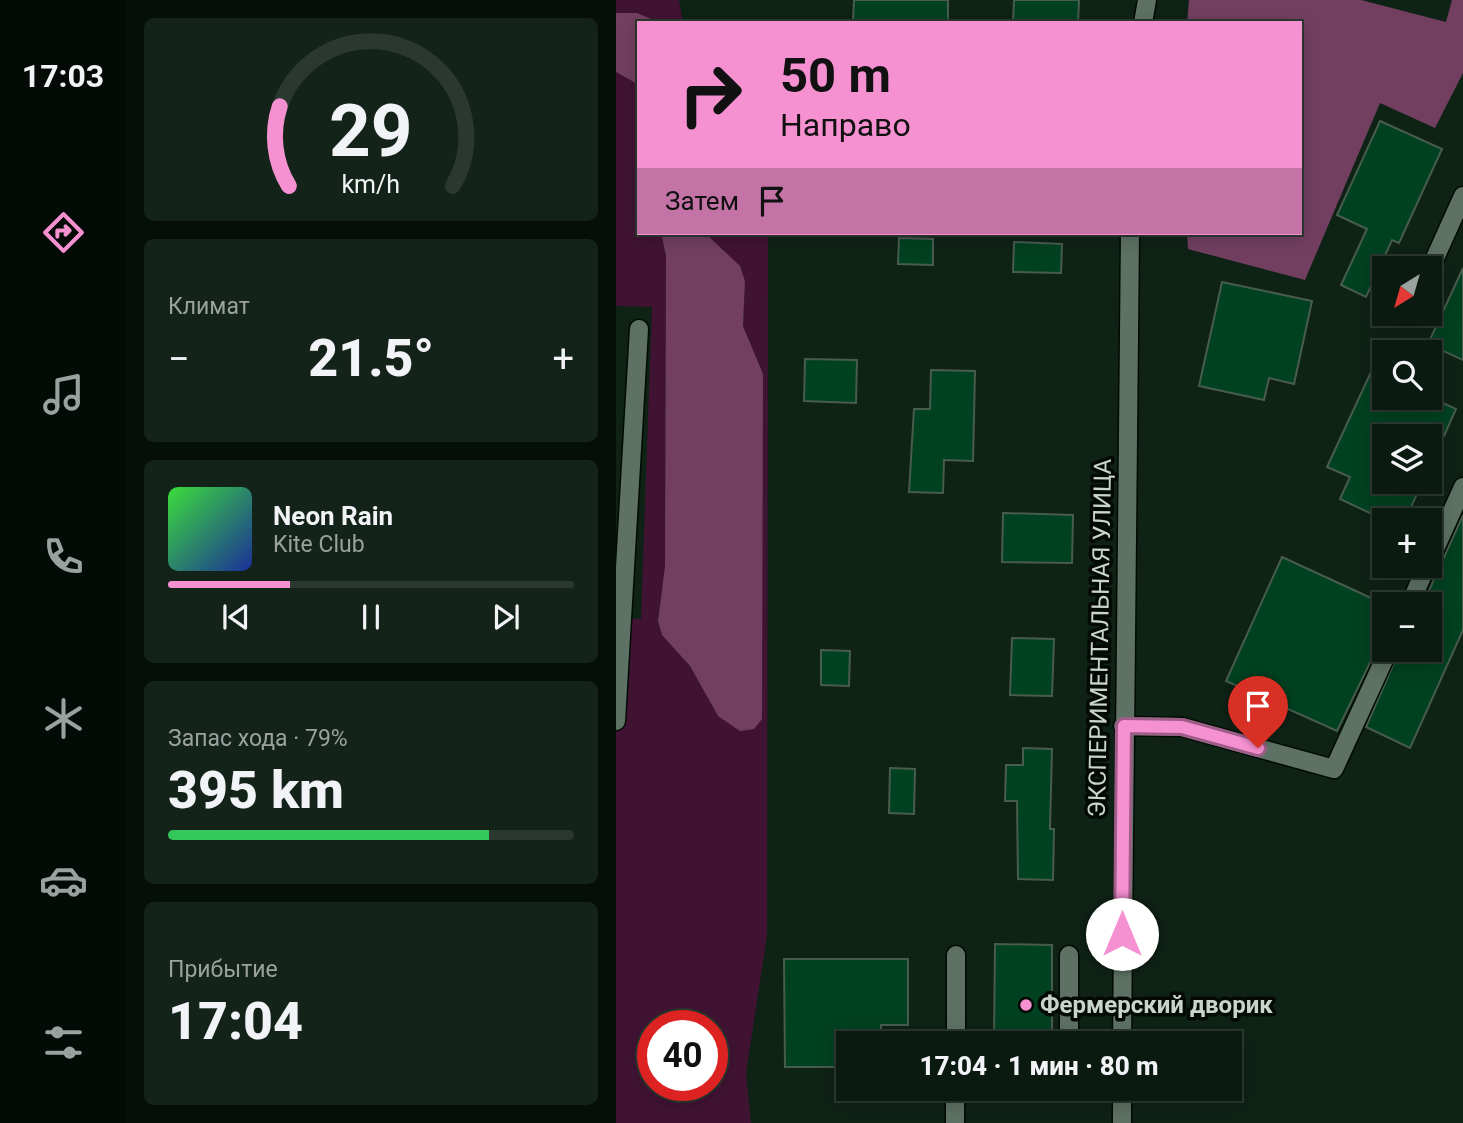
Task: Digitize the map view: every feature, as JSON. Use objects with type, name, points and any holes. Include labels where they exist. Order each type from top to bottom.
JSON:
[{"type":"street","points":[[1143,21],[1147,0]]},
{"type":"street","points":[[1436,256],[1463,196]]},
{"type":"street","name":"ЭКСПЕРИМЕНТАЛЬНАЯ УЛИЦА","points":[[1122,1031],[1129,235]]},
{"type":"street","points":[[616,721],[639,329]]},
{"type":"street","points":[[1442,533],[1463,487]]},
{"type":"street","points":[[1124,726],[1182,727],[1334,769],[1383,662]]},
{"type":"street","points":[[1069,955],[1069,1031]]},
{"type":"street","points":[[956,956],[956,1031]]},
{"type":"street","points":[[955,1101],[955,1123]]},
{"type":"street","points":[[1122,1101],[1122,1123]]},
{"type":"shaded area","points":[[616,0],[679,0],[683,21],[666,21],[616,13]]},
{"type":"shaded area","points":[[1189,0],[1361,0],[1446,22],[1452,0],[1463,0],[1463,73],[1435,128],[1380,103],[1305,280],[1188,249],[1187,235],[1302,235],[1302,21],[1187,21]]},
{"type":"shaded area","points":[[616,13],[637,13],[656,21],[637,21],[637,84],[616,72]]},
{"type":"shaded area","points":[[616,72],[637,84],[637,235],[661,235],[666,256],[665,566],[658,621],[662,635],[690,666],[718,716],[763,374],[743,326],[745,281],[740,267],[707,235],[768,235],[767,935],[746,1073],[751,1123],[616,1123],[616,618],[641,619],[652,307],[616,306]]},
{"type":"shaded area","points":[[661,235],[707,235],[740,266],[745,281],[743,326],[763,374],[762,719],[754,729],[740,731],[718,716],[690,666],[662,635],[658,621],[665,566],[666,256]]},
{"type":"building","points":[[854,0],[948,0],[948,21],[853,21]]},
{"type":"building","points":[[1014,0],[1079,0],[1078,21],[1013,21]]},
{"type":"building","points":[[1380,121],[1442,149],[1399,243],[1392,240],[1385,256],[1372,256],[1372,284],[1366,297],[1341,285],[1367,229],[1337,215]]},
{"type":"building","points":[[899,238],[933,239],[933,265],[898,264]]},
{"type":"building","points":[[1014,242],[1062,244],[1061,273],[1013,272]]},
{"type":"building","points":[[1463,268],[1463,360],[1442,350],[1442,340],[1430,340],[1436,326],[1442,326],[1442,314]]},
{"type":"building","points":[[1222,282],[1312,301],[1294,384],[1269,378],[1264,400],[1199,386]]},
{"type":"building","points":[[805,359],[857,360],[856,403],[804,401]]},
{"type":"building","points":[[931,370],[975,371],[973,461],[944,460],[943,493],[909,492],[914,409],[930,409]]},
{"type":"building","points":[[1372,370],[1372,410],[1442,410],[1442,403],[1456,409],[1444,436],[1442,424],[1372,424],[1372,494],[1417,494],[1411,508],[1372,508],[1372,514],[1340,499],[1350,477],[1327,467]]},
{"type":"building","points":[[1003,513],[1073,515],[1072,563],[1002,562]]},
{"type":"building","points":[[1463,515],[1463,630],[1410,748],[1366,727],[1394,662],[1442,662],[1442,592],[1428,592],[1435,578],[1442,578],[1442,562]]},
{"type":"building","points":[[1282,557],[1372,598],[1372,658],[1337,731],[1226,681]]},
{"type":"building","points":[[1012,638],[1054,639],[1052,696],[1010,695]]},
{"type":"building","points":[[821,650],[850,651],[849,686],[821,685]]},
{"type":"building","points":[[1023,748],[1052,749],[1050,829],[1054,829],[1053,880],[1018,879],[1017,801],[1005,801],[1006,765],[1023,765]]},
{"type":"building","points":[[890,768],[915,769],[914,814],[889,813]]},
{"type":"building","points":[[995,944],[1052,945],[1052,1031],[994,1031]]},
{"type":"building","points":[[784,959],[908,959],[908,1025],[881,1025],[881,1031],[836,1031],[836,1067],[785,1067]]},
{"type":"place","name":"Фермерский дворик","points":[[1026,1005]]},
{"type":"route","points":[[1122,934],[1124,726],[1182,727],[1258,748]]}]
